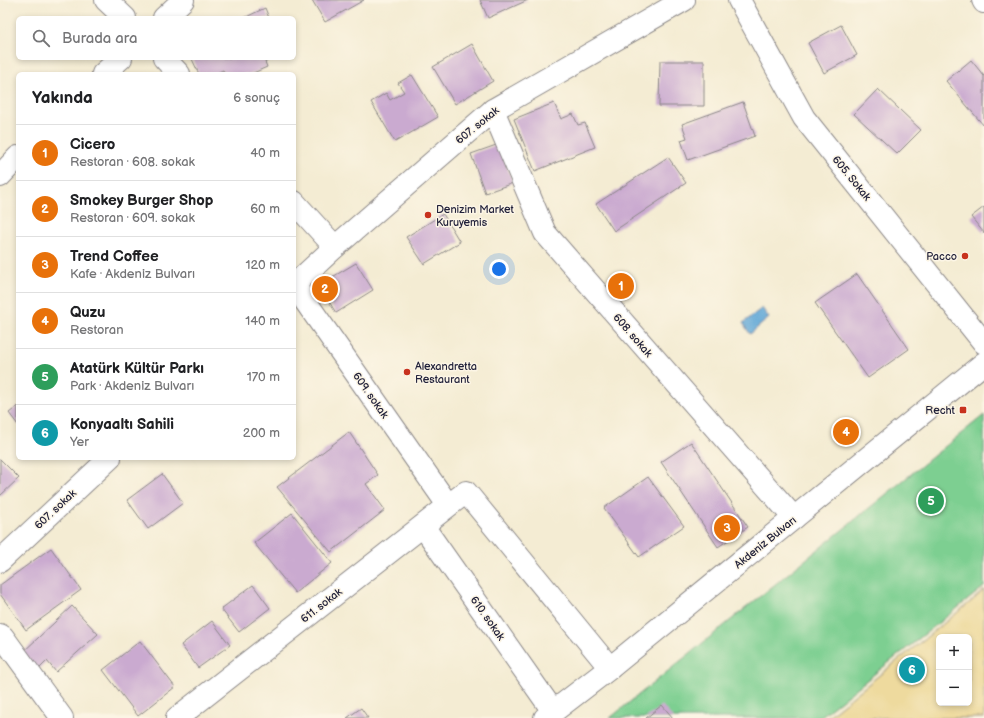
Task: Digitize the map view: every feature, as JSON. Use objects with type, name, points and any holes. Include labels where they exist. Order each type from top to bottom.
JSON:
[{"type":"street","points":[[106,0],[123,16]]},
{"type":"street","points":[[166,16],[183,0]]},
{"type":"street","name":"607. sokak","points":[[296,283],[335,247],[493,110],[684,0]]},
{"type":"street","name":"605. Sokak","points":[[739,0],[804,118],[984,343]]},
{"type":"street","points":[[104,72],[119,60]]},
{"type":"street","points":[[166,60],[176,72]]},
{"type":"street","name":"608. sokak","points":[[493,110],[545,233],[794,518]]},
{"type":"street","points":[[0,176],[16,159]]},
{"type":"street","points":[[296,204],[335,247]]},
{"type":"street","name":"609. sokak","points":[[296,288],[448,506]]},
{"type":"street","name":"Akdeniz Bulvarı","points":[[549,714],[610,668],[984,363]]},
{"type":"street","name":"607. sokak","points":[[0,561],[108,460]]},
{"type":"street","name":"611. sokak","points":[[177,718],[466,492],[610,668]]},
{"type":"street","name":"610. sokak","points":[[423,526],[549,714]]},
{"type":"street","points":[[0,635],[4,637],[62,718]]},
{"type":"green space","points":[[984,415],[984,587],[819,718],[610,718]]},
{"type":"sand","points":[[984,590],[984,718],[826,718],[973,600]]},
{"type":"water","points":[[762,308],[769,318],[750,334],[743,323]]},
{"type":"building","points":[[312,0],[364,0],[325,22]]},
{"type":"building","points":[[480,0],[528,0],[488,18]]},
{"type":"building","points":[[265,8],[268,16],[248,16]]},
{"type":"building","points":[[841,25],[857,55],[824,73],[808,43]]},
{"type":"building","points":[[472,44],[493,81],[455,104],[433,67]]},
{"type":"building","points":[[192,60],[270,60],[265,62],[267,67],[256,72],[224,72],[223,70],[219,72],[198,72]]},
{"type":"building","points":[[971,60],[984,76],[984,126],[946,81]]},
{"type":"building","points":[[660,61],[704,61],[704,106],[659,106]]},
{"type":"building","points":[[412,75],[438,117],[395,142],[371,102],[386,93],[390,100],[404,92],[398,83]]},
{"type":"building","points":[[878,89],[921,130],[897,154],[854,114]]},
{"type":"building","points":[[743,102],[755,136],[688,160],[681,140],[687,138],[682,124]]},
{"type":"building","points":[[554,103],[561,119],[573,114],[578,125],[585,123],[595,147],[535,171],[514,119]]},
{"type":"building","points":[[499,144],[513,183],[485,193],[471,154]]},
{"type":"building","points":[[668,157],[686,183],[614,231],[596,204]]},
{"type":"building","points":[[984,207],[984,233],[971,217]]},
{"type":"building","points":[[443,214],[460,242],[424,264],[406,237]]},
{"type":"building","points":[[356,263],[373,290],[336,313],[319,285]]},
{"type":"building","points":[[857,274],[909,349],[868,378],[815,303]]},
{"type":"building","points":[[16,408],[16,422],[9,413]]},
{"type":"building","points":[[349,432],[378,475],[366,484],[385,510],[331,552],[277,487]]},
{"type":"building","points":[[691,442],[748,527],[718,547],[661,462]]},
{"type":"building","points":[[0,459],[19,478],[0,496]]},
{"type":"building","points":[[162,474],[183,503],[148,529],[127,500]]},
{"type":"building","points":[[648,477],[684,526],[639,557],[604,508]]},
{"type":"building","points":[[292,513],[332,563],[295,593],[254,543]]},
{"type":"building","points":[[51,548],[81,590],[26,630],[0,594],[0,585]]},
{"type":"building","points":[[253,585],[270,608],[239,632],[221,609]]},
{"type":"building","points":[[72,606],[98,634],[56,672],[47,661],[38,670],[22,653]]},
{"type":"building","points":[[212,621],[230,645],[198,668],[181,645]]},
{"type":"building","points":[[140,641],[175,687],[138,716],[103,670]]},
{"type":"building","points":[[662,705],[673,718],[646,718]]},
{"type":"building","points":[[361,708],[368,718],[347,718]]},
{"type":"place","name":"Denizim Market Kuruyemis","points":[[428,215]]},
{"type":"place","name":"Pacco","points":[[965,256]]},
{"type":"place","name":"Cicero","points":[[621,286]]},
{"type":"place","name":"Smokey Burger Shop","points":[[325,289]]},
{"type":"place","name":"Alexandretta Restaurant","points":[[407,372]]},
{"type":"place","name":"Recht","points":[[963,410]]},
{"type":"place","name":"Quzu","points":[[846,432]]},
{"type":"place","name":"Atatürk Kültür Parkı","points":[[931,501]]},
{"type":"place","name":"Trend Coffee","points":[[727,528]]},
{"type":"place","name":"Konyaaltı Sahili","points":[[912,670]]}]
